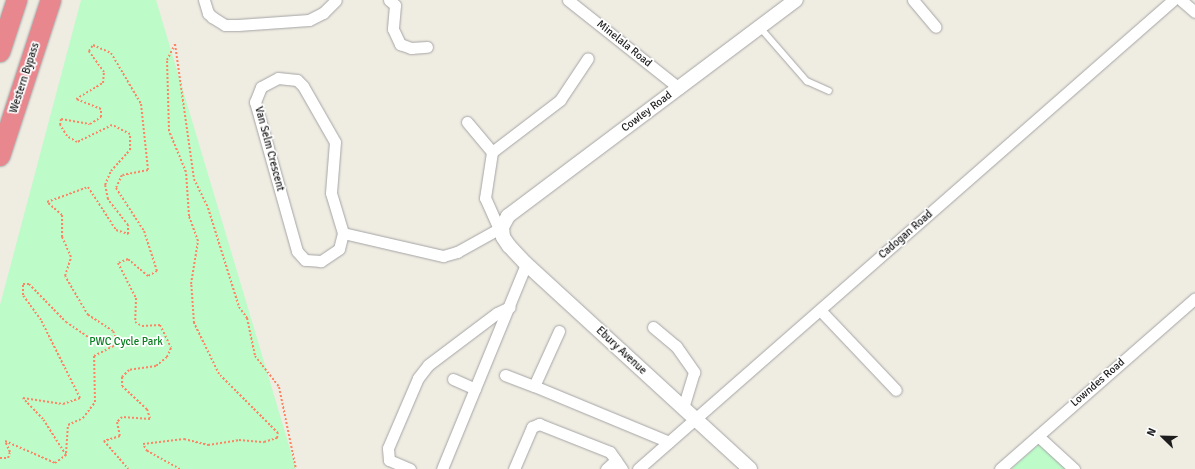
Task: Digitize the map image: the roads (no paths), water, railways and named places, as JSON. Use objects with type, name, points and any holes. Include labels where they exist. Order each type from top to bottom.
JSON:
[{"type":"highway","points":[[0,52],[17,0]]},
{"type":"highway","name":"Western Bypass","points":[[0,156],[51,0]]},
{"type":"street","points":[[204,0],[208,13],[225,25],[309,20],[323,14],[336,0]]},
{"type":"street","name":"Minelala Road","points":[[568,0],[679,88]]},
{"type":"street","name":"Cowley Road","points":[[501,228],[508,216],[796,0]]},
{"type":"street","points":[[913,0],[936,27]]},
{"type":"street","name":"Cadogan Road","points":[[638,469],[1173,0]]},
{"type":"street","points":[[1181,0],[1195,12]]},
{"type":"street","points":[[394,2],[392,23],[400,44],[407,48],[427,47]]},
{"type":"street","points":[[343,233],[443,256],[456,252],[501,228],[485,198],[492,152],[560,100],[588,58]]},
{"type":"street","name":"Van Selm Crescent","points":[[288,78],[303,86],[332,134],[335,152],[331,193],[343,233],[339,250],[327,259],[316,262],[305,260],[297,251],[256,102],[258,91],[269,81],[288,78]]},
{"type":"street","points":[[467,122],[492,152]]},
{"type":"street","name":"Ebury Avenue","points":[[501,228],[503,237],[509,246],[526,264],[750,469]]},
{"type":"street","points":[[442,469],[510,307],[526,264]]},
{"type":"street","name":"Lowndes Road","points":[[1000,469],[1195,298]]},
{"type":"street","points":[[410,469],[389,460],[388,448],[418,378],[428,365],[497,312],[510,307]]},
{"type":"street","points":[[820,310],[896,390]]},
{"type":"street","points":[[653,327],[676,346],[694,372],[683,408]]},
{"type":"street","points":[[534,386],[559,331]]},
{"type":"street","points":[[505,375],[669,442]]},
{"type":"street","points":[[452,379],[475,389]]},
{"type":"street","points":[[514,469],[532,427],[539,424],[610,452],[619,465],[606,469]]},
{"type":"street","points":[[1038,436],[1074,469]]},
{"type":"lane","points":[[760,27],[807,81],[829,90]]},
{"type":"park label","name":"PWC Cycle Park","points":[[126,342]]}]
